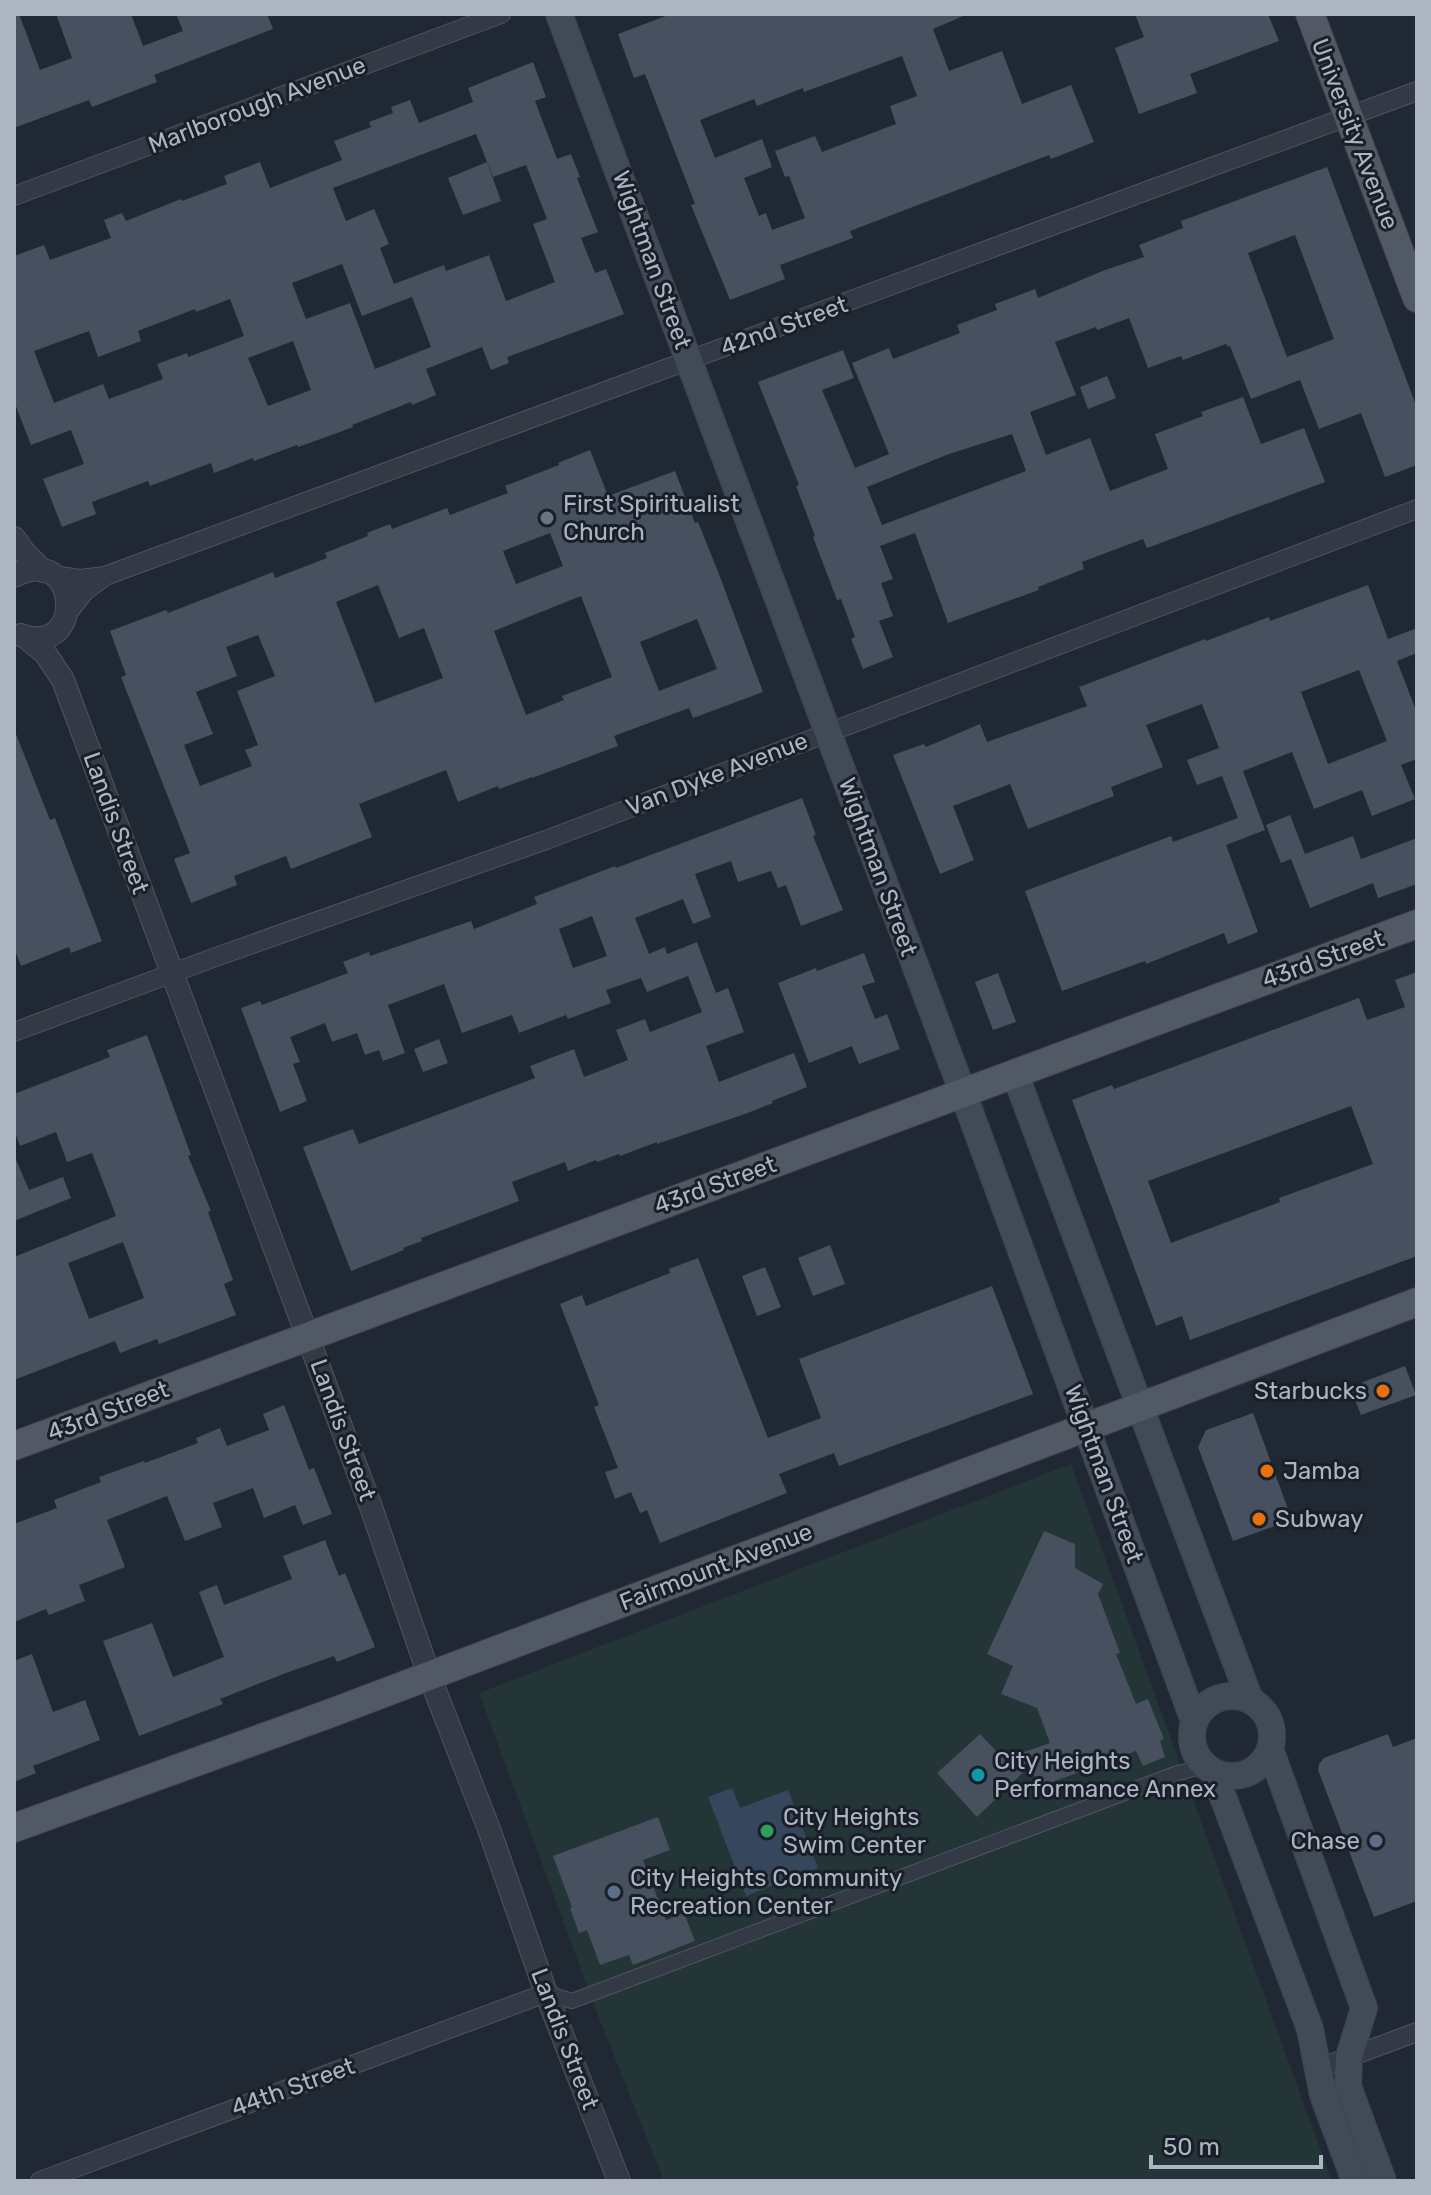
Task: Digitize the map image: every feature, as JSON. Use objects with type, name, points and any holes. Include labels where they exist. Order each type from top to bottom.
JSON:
[{"type":"main road","name":"Wightman Street","points":[[559,14],[963,1093],[1194,1721],[1192,1745],[1209,1769],[1310,2029],[1323,2095],[1355,2181]]},
{"type":"main road","name":"University Avenue","points":[[1310,14],[1417,298]]},
{"type":"main road","name":"43rd Street","points":[[14,1446],[1417,924]]},
{"type":"main road","points":[[1015,1074],[1250,1700]]},
{"type":"main road","name":"Fairmount Avenue","points":[[14,1828],[331,1713],[1417,1302]]},
{"type":"main road","points":[[1194,1721],[1212,1701],[1238,1696],[1259,1707],[1270,1724],[1270,1749],[1264,1761],[1254,1770],[1241,1776],[1227,1777],[1209,1769]]},
{"type":"main road","points":[[1270,1749],[1364,2008],[1349,2057],[1348,2086],[1383,2181]]},
{"type":"street","name":"Marlborough Avenue","points":[[14,196],[501,14]]},
{"type":"street","name":"42nd Street","points":[[48,573],[80,579],[105,576],[1417,91]]},
{"type":"street","name":"Van Dyke Avenue","points":[[14,1032],[546,840],[1417,509]]},
{"type":"street","points":[[14,538],[24,552],[66,592],[69,603],[65,618],[46,636],[36,639],[17,633]]},
{"type":"street","points":[[14,576],[33,570],[48,573]]},
{"type":"street","name":"42nd Street","points":[[65,618],[85,591],[105,576]]},
{"type":"street","name":"Landis Street","points":[[63,680],[60,647],[65,618]]},
{"type":"street","name":"Landis Street","points":[[17,633],[45,653],[63,680],[371,1507],[546,1993],[619,2181]]},
{"type":"street","points":[[546,1993],[572,2001],[1175,1774],[1209,1769]]},
{"type":"street","name":"44th Street","points":[[40,2181],[546,1993]]},
{"type":"street","points":[[1317,2069],[1417,2032]]},
{"type":"shaded area","points":[[1071,1464],[1332,2181],[664,2181],[599,2018],[479,1693]]},
{"type":"water","points":[[732,1788],[740,1808],[788,1790],[818,1868],[746,1896],[708,1797]]},
{"type":"building","points":[[14,14],[19,14],[40,70],[72,58],[56,14],[131,14],[143,46],[183,31],[176,14],[267,14],[273,29],[154,75],[157,82],[92,107],[89,100],[14,128]]},
{"type":"building","points":[[671,14],[968,14],[933,29],[949,71],[1002,51],[1022,104],[1071,85],[1094,142],[1051,159],[1049,155],[850,231],[853,238],[780,265],[785,279],[730,300],[691,205],[695,204],[645,74],[634,78],[618,34]],"holes":[[[902,56],[917,96],[890,106],[896,124],[822,152],[815,136],[775,151],[785,177],[789,176],[805,218],[772,230],[766,213],[759,216],[744,178],[772,167],[762,139],[715,158],[700,120],[754,99],[757,106],[803,88],[804,92]]]},
{"type":"building","points":[[1135,14],[1268,14],[1279,41],[1190,74],[1197,93],[1139,114],[1115,48],[1144,37]]},
{"type":"building","points":[[533,62],[546,97],[535,101],[557,159],[571,154],[598,232],[581,238],[595,273],[606,269],[624,314],[507,357],[509,363],[491,370],[482,347],[426,369],[436,395],[298,447],[254,461],[253,458],[214,473],[211,463],[150,486],[148,481],[92,502],[96,514],[62,527],[43,479],[84,464],[71,430],[31,445],[14,401],[14,256],[44,245],[50,260],[111,238],[104,220],[122,213],[126,221],[182,201],[227,184],[224,176],[260,162],[270,188],[342,160],[334,141],[371,127],[369,122],[393,113],[391,107],[410,100],[419,123],[473,102],[468,88]],"holes":[[[476,134],[493,177],[526,165],[547,219],[533,224],[555,282],[506,301],[489,255],[446,271],[444,265],[394,284],[380,248],[389,244],[374,209],[346,221],[333,188]],[[342,264],[362,316],[412,297],[431,347],[375,369],[350,303],[306,319],[292,283]],[[230,299],[244,336],[188,357],[187,353],[157,364],[163,379],[109,399],[103,384],[54,403],[34,351],[89,331],[98,357],[141,341],[138,331],[195,309],[196,312]],[[293,341],[311,390],[268,406],[248,358]]]},
{"type":"building","points":[[487,162],[501,201],[463,215],[448,178]]},
{"type":"building","points":[[1327,167],[1417,408],[1417,465],[1385,477],[1361,413],[1319,429],[1300,380],[1251,399],[1230,346],[1226,344],[1183,360],[1181,356],[1148,368],[1129,318],[1055,342],[1076,395],[1030,412],[1046,455],[1090,438],[1110,491],[1168,469],[1155,434],[1203,416],[1201,412],[1243,397],[1261,444],[1304,428],[1325,482],[1147,548],[1143,539],[1082,562],[1084,569],[1038,587],[1039,590],[948,623],[915,533],[880,546],[893,579],[881,583],[893,616],[879,621],[893,657],[863,669],[851,639],[855,637],[813,537],[796,486],[799,485],[758,382],[843,350],[854,378],[822,390],[855,468],[889,454],[852,363],[889,348],[893,359],[960,333],[957,325],[997,310],[995,304],[1035,289],[1038,298],[1144,257],[1139,245],[1183,228],[1181,221]],"holes":[[[1295,235],[1334,339],[1287,357],[1248,253]],[[1012,434],[1026,471],[882,525],[867,487],[949,454]]]},
{"type":"building","points":[[1107,376],[1116,398],[1088,409],[1080,387]]},
{"type":"building","points":[[590,450],[608,496],[675,471],[719,574],[763,692],[693,718],[689,708],[614,736],[618,746],[458,802],[446,770],[359,804],[372,837],[291,869],[286,856],[234,876],[237,885],[191,903],[174,859],[190,853],[121,677],[126,675],[110,631],[166,610],[168,613],[273,572],[275,578],[327,558],[325,553],[390,524],[392,529],[447,508],[450,515],[508,493],[505,486]],"holes":[[[550,533],[563,566],[516,584],[503,551]],[[378,585],[399,638],[424,628],[443,678],[375,703],[336,602]],[[581,596],[612,677],[562,696],[564,700],[526,715],[494,631]],[[697,619],[717,669],[659,691],[640,642]],[[258,635],[275,676],[237,691],[258,745],[245,750],[252,766],[200,786],[184,745],[213,734],[196,692],[237,676],[226,647]]]},
{"type":"building","points":[[1368,585],[1388,639],[1417,628],[1417,653],[1397,661],[1417,713],[1417,759],[1401,765],[1415,799],[1372,816],[1362,790],[1314,809],[1292,752],[1243,771],[1265,830],[1226,845],[1258,932],[1228,944],[1224,933],[1146,964],[1145,961],[1062,991],[1025,891],[1171,836],[1173,842],[1238,818],[1222,776],[1197,785],[1187,760],[1219,748],[1202,704],[1146,725],[1163,767],[1111,787],[1114,796],[1028,829],[1010,784],[953,806],[974,860],[940,874],[893,755],[924,744],[926,747],[980,724],[987,742],[1087,706],[1079,687],[1205,639],[1269,617],[1270,621]],"holes":[[[1359,670],[1387,741],[1328,764],[1301,692]]]},
{"type":"building","points":[[14,729],[50,820],[55,818],[102,941],[71,953],[69,947],[21,966],[14,948]]},
{"type":"building","points":[[802,798],[816,835],[813,836],[843,910],[801,926],[786,885],[778,888],[771,871],[738,882],[731,861],[695,874],[711,917],[693,924],[683,899],[635,918],[649,954],[665,947],[667,954],[697,942],[716,993],[728,988],[744,1032],[706,1046],[719,1082],[794,1053],[807,1087],[745,1114],[620,1156],[596,1160],[568,1171],[565,1162],[512,1182],[519,1201],[421,1238],[422,1241],[404,1250],[351,1271],[303,1147],[353,1129],[359,1144],[535,1078],[530,1066],[574,1049],[584,1077],[628,1060],[616,1030],[645,1019],[650,1032],[702,1012],[688,976],[647,992],[641,978],[606,990],[611,1003],[568,1019],[566,1015],[519,1033],[512,1015],[462,1033],[444,984],[388,1005],[405,1053],[383,1061],[379,1050],[365,1055],[357,1033],[332,1042],[325,1023],[290,1037],[300,1062],[293,1064],[307,1101],[280,1112],[241,1008],[260,1001],[262,1005],[348,973],[343,962],[369,952],[370,956],[471,921],[474,929],[537,904],[534,897]],"holes":[[[592,916],[607,956],[573,968],[559,929]]]},
{"type":"building","points":[[1290,815],[1305,854],[1353,836],[1361,859],[1417,838],[1417,884],[1378,898],[1373,883],[1310,908],[1291,859],[1281,863],[1266,825]]},
{"type":"building","points":[[864,953],[875,982],[862,986],[875,1019],[887,1014],[900,1049],[859,1064],[852,1046],[809,1063],[778,983]]},
{"type":"building","points":[[1417,972],[1417,1256],[1190,1340],[1182,1316],[1156,1326],[1072,1100],[1112,1085],[1114,1089],[1359,998],[1367,1020],[1405,1007],[1395,980]],"holes":[[[1351,1106],[1373,1164],[1279,1198],[1280,1202],[1171,1243],[1148,1181]]]},
{"type":"building","points":[[998,973],[1016,1022],[993,1030],[975,982]]},
{"type":"building","points":[[147,1035],[233,1280],[224,1284],[236,1315],[159,1344],[157,1339],[120,1353],[115,1341],[14,1380],[14,1257],[116,1216],[92,1153],[67,1162],[56,1132],[20,1146],[14,1130],[14,1094],[110,1057],[107,1050]],"holes":[[[123,1242],[144,1298],[89,1319],[68,1263]]]},
{"type":"building","points":[[439,1039],[448,1063],[423,1072],[414,1049]]},
{"type":"building","points":[[14,1155],[29,1190],[63,1177],[71,1198],[14,1221]]},
{"type":"building","points":[[830,1245],[845,1284],[813,1296],[798,1258]]},
{"type":"building","points":[[698,1258],[768,1438],[821,1418],[799,1359],[992,1286],[1033,1394],[839,1466],[834,1453],[779,1474],[787,1493],[660,1543],[647,1510],[640,1513],[631,1492],[615,1499],[605,1472],[618,1468],[594,1407],[599,1405],[560,1304],[582,1295],[586,1306],[670,1273],[669,1269]]},
{"type":"building","points":[[765,1267],[781,1307],[757,1316],[742,1276]]},
{"type":"building","name":"Starbucks","points":[[1405,1366],[1416,1395],[1361,1415],[1350,1387]]},
{"type":"building","points":[[284,1405],[309,1470],[314,1468],[332,1514],[303,1525],[295,1505],[264,1518],[253,1488],[213,1503],[222,1527],[185,1541],[167,1496],[107,1520],[125,1567],[79,1585],[85,1601],[49,1615],[46,1609],[14,1622],[14,1524],[57,1508],[54,1500],[101,1482],[99,1477],[198,1443],[196,1438],[220,1428],[227,1446],[269,1430],[263,1414]]},
{"type":"building","points":[[1253,1413],[1292,1520],[1233,1541],[1198,1447],[1206,1430]]},
{"type":"building","points":[[1044,1531],[1075,1544],[1075,1568],[1103,1584],[1098,1594],[1120,1653],[1116,1654],[1136,1704],[1148,1699],[1164,1739],[1160,1741],[1165,1757],[1143,1766],[1136,1751],[1039,1787],[1030,1766],[977,1817],[937,1773],[980,1734],[1004,1759],[1050,1743],[1037,1708],[1001,1694],[1013,1666],[987,1654]]},
{"type":"building","points":[[325,1540],[339,1576],[345,1573],[375,1647],[337,1662],[334,1656],[286,1673],[220,1699],[223,1704],[139,1736],[103,1641],[152,1623],[173,1677],[224,1657],[199,1592],[217,1585],[224,1605],[292,1579],[283,1556]]},
{"type":"building","points":[[32,1654],[53,1712],[85,1700],[100,1740],[33,1766],[36,1773],[14,1782],[14,1661]]},
{"type":"building","name":"Chase","points":[[1388,1734],[1393,1747],[1417,1738],[1417,1901],[1374,1917],[1318,1770],[1324,1758]]},
{"type":"building","name":"City Heights Community Recreation Center","points":[[658,1817],[670,1850],[643,1860],[666,1920],[684,1913],[695,1941],[633,1965],[629,1955],[600,1965],[587,1930],[579,1933],[553,1856]]},
{"type":"place","name":"First Spiritualist Church","points":[[547,518]]},
{"type":"place","name":"Starbucks","points":[[1383,1391]]},
{"type":"place","name":"Jamba","points":[[1267,1471]]},
{"type":"place","name":"Subway","points":[[1259,1519]]},
{"type":"place","name":"City Heights Performance Annex","points":[[978,1775]]},
{"type":"place","name":"City Heights Swim Center","points":[[767,1831]]},
{"type":"place","name":"Chase","points":[[1376,1841]]},
{"type":"place","name":"City Heights Community Recreation Center","points":[[614,1892]]}]
